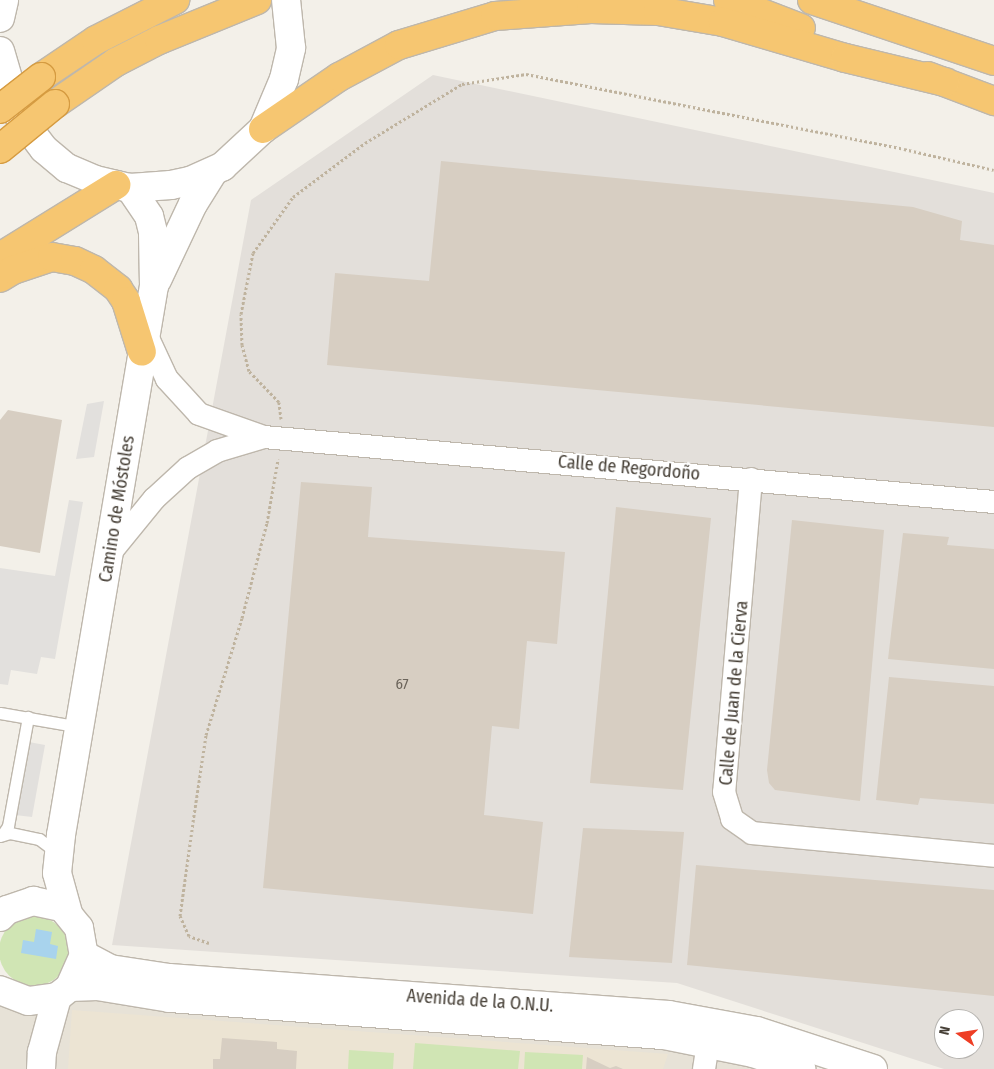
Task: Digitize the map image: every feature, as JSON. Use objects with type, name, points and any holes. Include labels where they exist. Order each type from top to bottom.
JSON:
[{"type":"highway","points":[[0,109],[41,77],[96,40],[175,0]]},
{"type":"highway","points":[[728,0],[994,101]]},
{"type":"highway","points":[[812,0],[994,59]]},
{"type":"highway","points":[[865,0],[994,59]]},
{"type":"highway","points":[[0,149],[55,104],[125,58],[200,21],[249,3]]},
{"type":"highway","points":[[263,129],[339,77],[399,45],[494,16],[591,9],[658,11],[723,22],[845,58],[945,82]]},
{"type":"highway","points":[[0,258],[123,186]]},
{"type":"highway","points":[[0,278],[13,270],[52,257],[75,261],[94,270],[118,289],[126,301],[144,343]]},
{"type":"street","points":[[0,18],[4,0]]},
{"type":"street","points":[[0,51],[20,116],[44,149],[67,168],[123,186],[171,185],[213,172],[246,148],[263,129],[284,79],[290,48],[286,0]]},
{"type":"street","points":[[154,286],[193,204],[213,172]]},
{"type":"street","name":"Camino de Móstoles","points":[[84,955],[82,935],[68,913],[57,873],[58,843],[110,553],[154,286],[153,232],[149,216],[123,186]]},
{"type":"street","points":[[144,343],[166,379],[198,414],[273,438]]},
{"type":"street","points":[[110,553],[154,499],[188,468],[217,451],[273,438]]},
{"type":"street","name":"Calle de Regordoño","points":[[273,438],[994,502]]},
{"type":"street","name":"Calle de Juan de la Cierva","points":[[751,479],[724,792],[732,818],[752,834],[994,856]]},
{"type":"street","name":"Camino de Móstoles","points":[[33,902],[58,843]]},
{"type":"street","points":[[0,917],[7,910],[33,902],[52,904],[68,913]]},
{"type":"street","points":[[41,1061],[64,992],[84,955]]},
{"type":"street","name":"Avenida de la O.N.U.","points":[[84,955],[110,969],[170,978],[669,1015],[757,1031],[873,1069]]},
{"type":"street","name":"Avenida de la O.N.U.","points":[[28,1002],[64,992],[97,986],[162,997],[664,1035],[706,1056],[801,1069]]},
{"type":"street","points":[[0,990],[28,1002],[34,1016],[41,1061]]},
{"type":"lane","points":[[0,713],[80,727]]},
{"type":"lane","points":[[1,836],[8,826],[28,718]]},
{"type":"lane","points":[[1,836],[39,838],[58,843]]},
{"type":"path","points":[[210,943],[189,936],[180,916],[206,735],[259,552],[279,402],[250,371],[242,345],[240,314],[253,253],[293,197],[364,143],[462,84],[526,74],[904,149],[994,170]]},
{"type":"shaded area","points":[[433,75],[994,193],[994,1069],[944,1069],[677,983],[112,945],[251,200]]},
{"type":"shaded area","points":[[104,401],[94,457],[76,459],[87,404]]},
{"type":"shaded area","points":[[69,500],[83,502],[55,659],[41,657],[37,674],[11,670],[8,685],[0,684],[0,568],[55,576]]},
{"type":"shaded area","points":[[29,742],[45,745],[32,817],[15,815]]},
{"type":"shaded area","points":[[0,990],[708,1043],[778,1069],[0,1069]]},
{"type":"shaded area","points":[[72,1010],[668,1054],[663,1069],[68,1069]]},
{"type":"green space","points":[[27,916],[41,916],[54,921],[64,931],[69,944],[69,958],[64,971],[54,981],[41,986],[27,986],[14,981],[4,971],[-1,958],[-1,944],[4,931],[14,921]]},
{"type":"green space","points":[[415,1043],[520,1051],[518,1069],[413,1069]]},
{"type":"green space","points":[[349,1050],[394,1053],[393,1069],[348,1069]]},
{"type":"green space","points":[[525,1052],[583,1055],[582,1069],[524,1069]]},
{"type":"water","points":[[36,929],[52,932],[50,944],[58,946],[56,959],[21,953],[23,940],[34,942]]},
{"type":"building","points":[[441,161],[913,207],[962,221],[960,240],[994,245],[994,427],[327,365],[335,273],[429,281]]},
{"type":"building","points":[[8,410],[62,420],[40,553],[0,546],[0,420]]},
{"type":"building","points":[[301,482],[372,487],[368,537],[565,552],[557,644],[527,641],[519,729],[492,726],[484,815],[543,822],[533,914],[263,888]]},
{"type":"building","points":[[616,507],[711,518],[683,790],[590,783]]},
{"type":"building","points":[[792,520],[884,530],[860,801],[775,790],[769,783],[767,770]]},
{"type":"building","points":[[903,533],[949,537],[947,545],[994,549],[994,669],[888,659]]},
{"type":"building","points":[[889,677],[994,686],[994,804],[920,798],[918,805],[876,800]]},
{"type":"building","points":[[583,828],[684,832],[672,963],[569,957]]},
{"type":"building","points":[[696,865],[994,890],[994,996],[687,965]]},
{"type":"building","points":[[222,1038],[277,1042],[277,1049],[297,1051],[296,1069],[213,1069],[213,1059],[220,1059]]},
{"type":"building","points":[[587,1057],[610,1068],[616,1066],[623,1069],[586,1069]]}]
